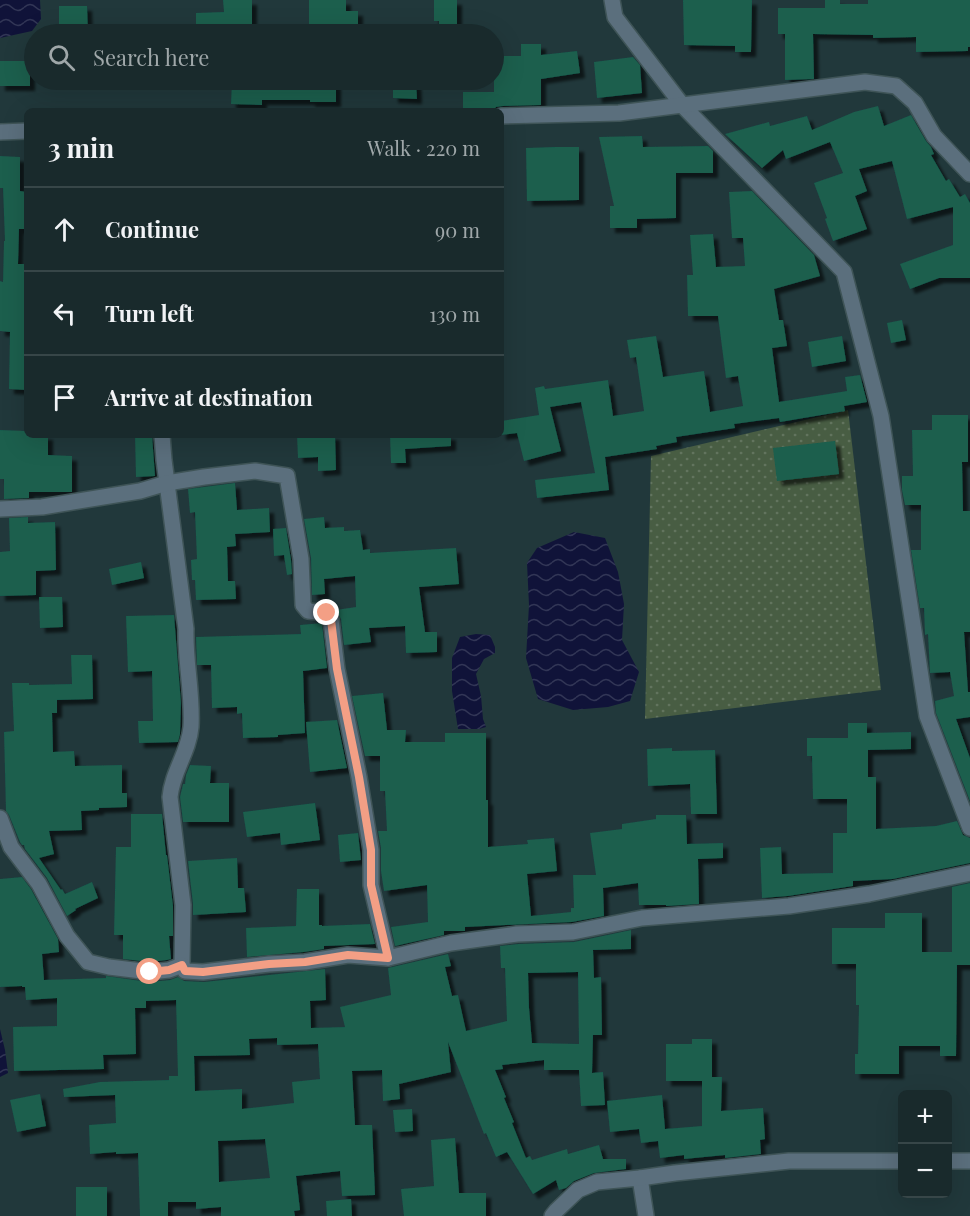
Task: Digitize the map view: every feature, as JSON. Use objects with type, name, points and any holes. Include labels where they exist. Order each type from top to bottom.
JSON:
[{"type":"street","points":[[612,0],[615,17],[683,105],[844,272],[881,416],[927,716],[970,828]]},
{"type":"street","points":[[504,117],[619,113],[865,82],[896,86],[915,103],[934,136],[970,174]]},
{"type":"street","points":[[0,132],[24,131]]},
{"type":"street","points":[[162,438],[184,606],[185,649],[191,697],[191,728],[182,760],[171,785],[170,797],[183,905],[182,965],[185,971],[203,972],[305,962],[348,955],[388,958],[451,943],[498,936],[573,932],[642,918],[789,906],[869,894],[970,873]]},
{"type":"street","points":[[0,509],[42,507],[140,491],[167,483],[255,471],[287,476],[301,559],[303,605],[308,611],[327,613],[331,620],[337,669],[371,850],[371,885],[388,958]]},
{"type":"street","points":[[0,818],[11,847],[39,884],[67,936],[88,962],[150,972],[169,970],[182,965]]},
{"type":"street","points":[[552,1216],[578,1190],[597,1182],[789,1161],[898,1161]]},
{"type":"street","points":[[952,1161],[970,1161]]},
{"type":"street","points":[[640,1178],[645,1216]]},
{"type":"green space","points":[[848,410],[881,690],[645,719],[651,456]]},
{"type":"water","points":[[0,0],[40,0],[41,19],[37,24],[24,24],[24,33],[0,38]]},
{"type":"water","points":[[574,532],[605,538],[618,572],[624,604],[622,640],[639,672],[630,701],[608,707],[573,710],[538,699],[526,658],[529,605],[527,563],[537,548]]},
{"type":"water","points":[[476,634],[490,635],[495,647],[495,653],[484,659],[476,674],[486,727],[458,729],[452,691],[452,658],[460,637]]},
{"type":"water","points":[[0,1029],[8,1073],[0,1077]]},
{"type":"building","points":[[223,0],[252,0],[252,24],[196,24],[196,13],[224,12]]},
{"type":"building","points":[[309,0],[346,0],[346,11],[358,11],[358,24],[309,24]]},
{"type":"building","points":[[434,0],[457,0],[457,24],[439,24],[439,21],[434,21]]},
{"type":"building","points":[[683,0],[752,0],[751,52],[735,52],[735,46],[684,45]]},
{"type":"building","points":[[825,0],[840,0],[840,4],[868,4],[868,0],[970,0],[970,47],[968,51],[916,52],[916,37],[873,38],[873,35],[813,34],[814,79],[785,80],[785,34],[778,34],[778,8],[825,8]]},
{"type":"building","points":[[59,6],[87,6],[88,24],[59,24]]},
{"type":"building","points":[[521,44],[541,44],[541,55],[577,51],[580,73],[541,79],[541,105],[463,108],[463,92],[504,90],[504,56],[521,56]]},
{"type":"building","points":[[633,57],[640,65],[642,93],[597,98],[594,62]]},
{"type":"building","points":[[0,61],[24,61],[24,86],[0,86]]},
{"type":"building","points":[[232,90],[336,90],[336,102],[262,100],[262,105],[231,104]]},
{"type":"building","points":[[393,90],[417,90],[417,99],[393,98]]},
{"type":"building","points":[[878,106],[884,126],[911,115],[931,147],[934,154],[931,155],[946,181],[949,179],[960,197],[965,194],[970,203],[970,278],[939,278],[910,289],[900,264],[953,245],[953,207],[907,219],[892,161],[859,169],[867,191],[855,196],[867,229],[833,241],[814,183],[843,173],[830,142],[786,159],[783,150],[762,168],[725,134],[769,122],[770,126],[807,116],[812,130],[854,112]]},
{"type":"building","points":[[642,136],[643,147],[708,146],[713,151],[713,173],[676,173],[676,218],[637,219],[637,228],[610,228],[610,206],[614,206],[599,137]]},
{"type":"building","points":[[579,147],[579,200],[527,201],[526,148]]},
{"type":"building","points":[[0,156],[20,157],[20,191],[24,192],[24,229],[19,229],[18,264],[24,264],[24,390],[9,389],[10,332],[0,331],[0,281],[3,282],[5,241],[3,188],[0,188]]},
{"type":"building","points":[[752,191],[814,255],[820,276],[774,289],[779,320],[783,320],[787,346],[772,348],[779,402],[847,391],[845,377],[860,375],[867,402],[844,406],[845,411],[780,422],[779,418],[734,424],[735,428],[676,437],[677,442],[656,446],[657,449],[605,457],[609,490],[537,498],[535,480],[595,473],[581,402],[550,407],[561,451],[524,461],[517,433],[504,435],[504,421],[539,415],[535,388],[544,386],[545,389],[608,380],[613,416],[644,411],[636,357],[630,358],[627,340],[656,336],[663,377],[704,371],[710,412],[743,406],[738,376],[726,378],[718,316],[688,316],[687,275],[693,275],[690,235],[713,234],[716,267],[745,266],[743,238],[732,238],[729,192]]},
{"type":"building","points":[[902,320],[906,340],[891,343],[887,323]]},
{"type":"building","points":[[842,336],[846,361],[812,367],[808,342]]},
{"type":"building","points":[[932,415],[968,415],[968,462],[962,462],[963,511],[970,511],[970,632],[964,632],[970,717],[956,719],[970,758],[970,801],[936,713],[935,701],[954,696],[950,672],[930,673],[924,608],[920,608],[911,550],[921,550],[921,505],[905,505],[902,490],[902,476],[913,476],[912,430],[932,430]]},
{"type":"building","points":[[0,430],[24,431],[24,438],[48,438],[48,455],[72,456],[72,492],[29,492],[29,498],[4,499],[4,479],[0,479]]},
{"type":"building","points":[[135,438],[152,438],[155,476],[136,477]]},
{"type":"building","points":[[297,438],[335,438],[336,470],[318,471],[318,457],[298,458]]},
{"type":"building","points":[[390,438],[451,438],[451,446],[405,449],[406,463],[391,463]]},
{"type":"building","points":[[835,441],[839,474],[777,481],[773,448]]},
{"type":"building","points":[[235,483],[237,510],[269,508],[270,532],[235,534],[236,546],[227,547],[228,581],[235,581],[236,599],[196,600],[191,560],[197,559],[195,512],[190,513],[188,489]]},
{"type":"building","points":[[28,517],[28,523],[55,522],[56,570],[36,571],[36,595],[0,596],[0,552],[10,551],[9,518]]},
{"type":"building","points":[[324,517],[325,528],[344,527],[344,531],[360,530],[363,550],[370,549],[370,553],[456,548],[459,584],[419,587],[425,632],[437,632],[437,652],[406,653],[405,626],[369,628],[371,642],[344,645],[341,619],[336,610],[356,607],[355,576],[324,579],[325,594],[312,595],[311,558],[304,519]]},
{"type":"building","points":[[286,528],[292,574],[287,575],[284,555],[274,556],[273,529]]},
{"type":"building","points":[[141,562],[144,578],[112,585],[109,569]]},
{"type":"building","points":[[39,597],[62,597],[63,627],[40,628]]},
{"type":"building","points":[[174,615],[181,703],[178,742],[139,743],[138,721],[153,721],[152,671],[128,672],[126,616]]},
{"type":"building","points":[[322,623],[327,668],[303,671],[305,733],[278,735],[278,737],[243,738],[242,713],[237,714],[237,707],[212,708],[211,665],[197,665],[196,637],[301,634],[300,625]]},
{"type":"building","points":[[71,655],[92,655],[93,699],[57,700],[57,713],[52,713],[53,752],[74,751],[75,766],[122,765],[122,793],[127,793],[127,807],[81,811],[82,830],[49,831],[54,854],[39,858],[61,890],[65,894],[92,882],[98,898],[75,909],[67,916],[47,878],[20,842],[6,811],[4,732],[14,731],[12,683],[72,684]]},
{"type":"building","points":[[383,693],[387,730],[406,730],[405,742],[445,742],[445,733],[486,733],[488,847],[528,844],[527,840],[554,838],[557,871],[527,874],[531,916],[571,912],[571,908],[574,908],[573,875],[596,875],[590,833],[622,829],[622,824],[656,819],[656,815],[686,815],[687,844],[723,843],[723,858],[698,859],[699,904],[639,905],[638,883],[603,888],[604,916],[572,922],[465,927],[465,931],[444,931],[444,935],[395,946],[391,927],[428,922],[427,885],[384,891],[378,831],[387,831],[385,791],[380,791],[380,756],[365,756],[352,696]]},
{"type":"building","points":[[337,720],[347,768],[310,772],[306,722]]},
{"type":"building","points":[[848,723],[867,723],[867,733],[911,732],[911,749],[868,750],[868,777],[876,777],[876,829],[936,826],[957,821],[963,835],[970,838],[970,863],[893,879],[853,881],[853,886],[762,898],[760,848],[781,847],[782,874],[833,873],[833,833],[847,833],[847,799],[813,799],[812,756],[807,756],[807,738],[848,738]]},
{"type":"building","points":[[672,748],[672,751],[715,750],[717,814],[691,814],[690,784],[648,786],[647,749]]},
{"type":"building","points":[[190,765],[211,766],[210,783],[229,783],[229,822],[183,822],[180,797]]},
{"type":"building","points":[[315,803],[320,840],[281,845],[280,833],[247,837],[243,812]]},
{"type":"building","points":[[131,814],[162,814],[173,906],[173,936],[169,936],[171,959],[150,962],[123,959],[123,935],[114,935],[116,847],[131,847]]},
{"type":"building","points":[[358,833],[361,860],[340,862],[338,835]]},
{"type":"building","points":[[237,858],[238,888],[244,888],[246,912],[193,915],[188,861]]},
{"type":"building","points":[[22,877],[58,939],[59,952],[42,954],[44,980],[106,978],[106,976],[149,982],[178,977],[184,981],[204,982],[325,969],[326,1000],[310,1001],[311,1028],[345,1027],[340,1007],[391,995],[388,968],[448,954],[451,966],[445,967],[452,996],[458,995],[466,1031],[507,1021],[505,968],[501,968],[500,946],[574,942],[631,930],[631,949],[593,950],[594,978],[601,977],[602,1035],[593,1035],[592,1073],[603,1072],[605,1105],[581,1106],[579,1070],[544,1070],[544,1060],[502,1065],[503,1069],[495,1070],[526,1158],[530,1156],[532,1160],[567,1149],[568,1154],[599,1145],[603,1159],[626,1159],[626,1169],[594,1173],[559,1190],[556,1180],[533,1194],[507,1152],[496,1157],[486,1133],[484,1134],[448,1042],[451,1072],[399,1084],[400,1099],[383,1101],[382,1070],[352,1071],[355,1125],[372,1125],[375,1195],[342,1196],[340,1171],[296,1176],[300,1210],[294,1211],[295,1216],[221,1216],[221,1207],[196,1209],[196,1202],[168,1202],[168,1216],[140,1216],[138,1153],[90,1154],[89,1125],[116,1123],[115,1095],[64,1097],[63,1089],[100,1082],[169,1080],[169,1076],[178,1076],[176,1000],[146,1001],[146,1008],[135,1008],[136,1054],[103,1055],[104,1069],[14,1071],[13,1027],[57,1026],[57,998],[26,1000],[25,987],[0,987],[0,879]],"holes":[[[578,972],[579,1044],[532,1043],[528,973]],[[277,1038],[277,1045],[318,1044],[320,1079],[292,1082],[294,1103],[242,1109],[242,1089],[195,1091],[194,1056],[250,1055],[249,1039]],[[265,1139],[270,1178],[219,1182],[218,1141]]]},
{"type":"building","points":[[970,883],[970,965],[957,965],[956,1056],[940,1056],[940,1046],[899,1046],[899,1074],[855,1074],[855,1054],[858,1054],[859,1005],[856,1005],[856,964],[832,964],[832,928],[885,928],[885,913],[922,913],[922,952],[952,952],[952,887]]},
{"type":"building","points":[[297,889],[319,889],[319,925],[370,924],[375,944],[324,946],[324,949],[304,952],[247,957],[246,928],[296,926]]},
{"type":"building","points":[[692,1039],[712,1039],[712,1077],[722,1077],[721,1111],[763,1108],[765,1139],[760,1140],[761,1154],[725,1158],[725,1155],[684,1159],[684,1155],[660,1158],[658,1141],[641,1143],[639,1129],[610,1132],[607,1101],[662,1095],[665,1129],[702,1126],[702,1081],[666,1081],[666,1044],[692,1044]]},
{"type":"building","points":[[40,1094],[46,1126],[17,1132],[10,1100]]},
{"type":"building","points":[[412,1109],[413,1131],[395,1132],[393,1110]]},
{"type":"building","points":[[455,1138],[459,1193],[486,1193],[486,1216],[404,1216],[401,1189],[434,1186],[431,1140]]},
{"type":"building","points":[[76,1187],[107,1187],[107,1216],[76,1216]]},
{"type":"building","points":[[351,1199],[352,1216],[327,1216],[326,1201]]},
{"type":"route","points":[[150,972],[169,970],[182,965],[185,971],[203,972],[305,962],[348,955],[388,958],[371,885],[371,850],[337,669],[331,620],[327,613]]}]
